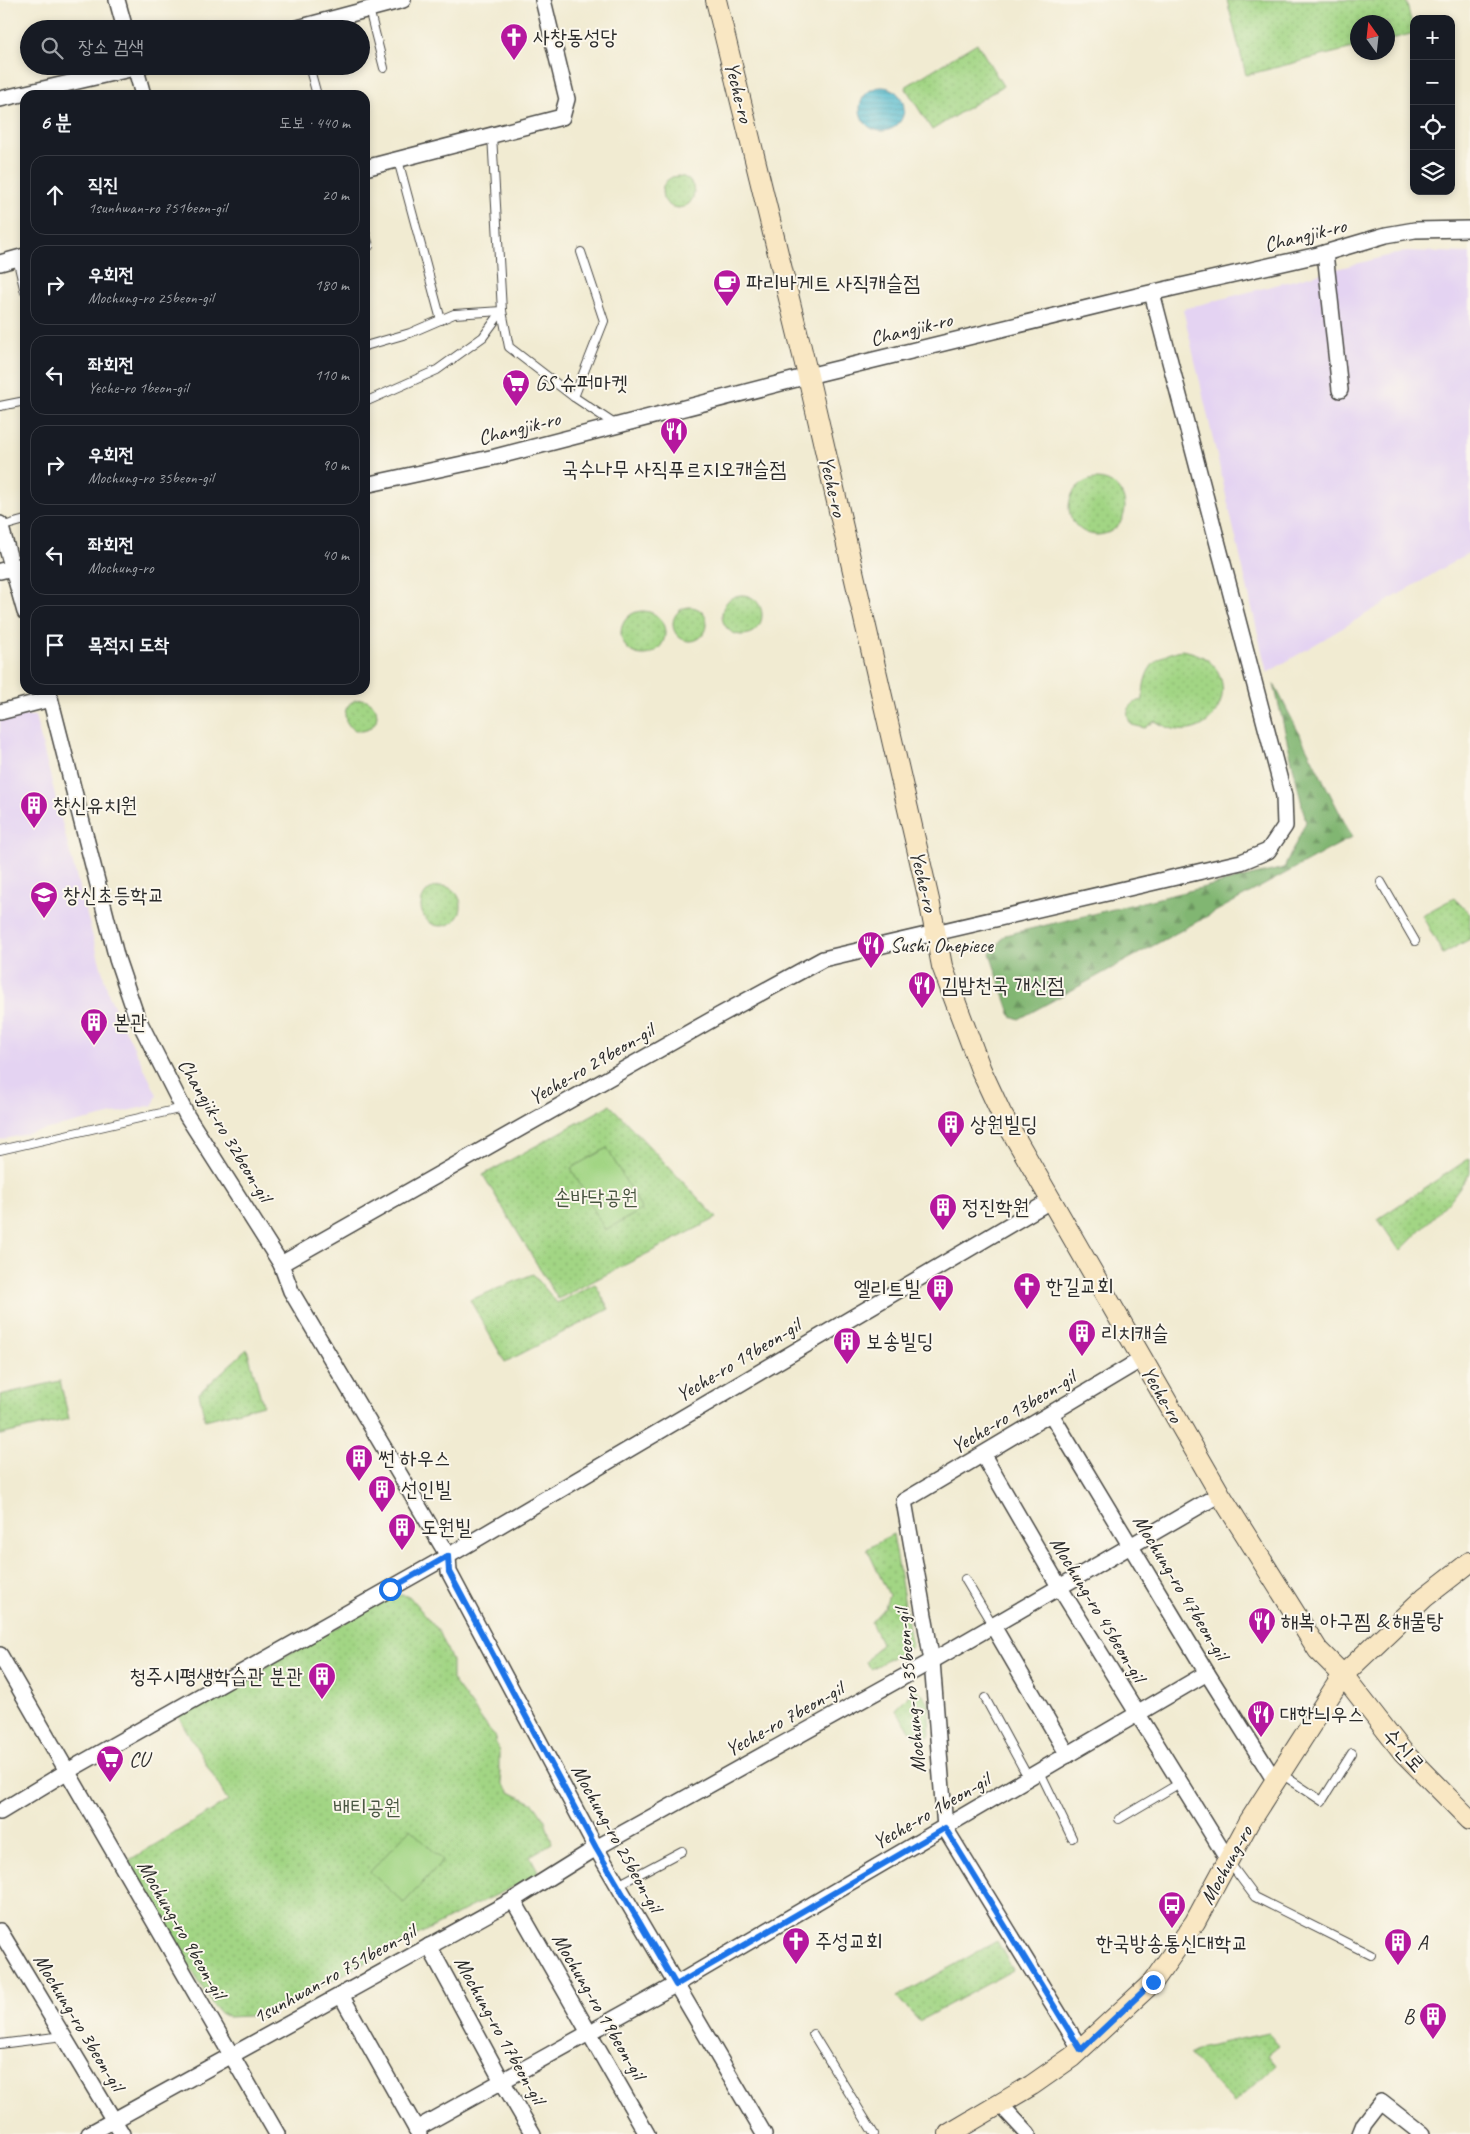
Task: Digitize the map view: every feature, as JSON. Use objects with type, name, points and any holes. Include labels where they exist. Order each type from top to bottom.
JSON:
[{"type":"street","points":[[117,0],[123,20]]},
{"type":"street","points":[[328,20],[403,0]]},
{"type":"street","points":[[370,167],[562,117],[567,99],[543,0]]},
{"type":"street","name":"Yeche-ro","points":[[716,0],[808,376],[942,966],[981,1070],[1002,1113],[1050,1200],[1220,1494],[1318,1650],[1343,1675]]},
{"type":"street","points":[[43,90],[105,75]]},
{"type":"street","points":[[139,75],[142,90]]},
{"type":"street","points":[[0,99],[20,95]]},
{"type":"street","name":"Changjik-ro","points":[[370,484],[495,457],[808,376],[1325,253],[1386,235],[1415,230],[1470,229]]},
{"type":"street","points":[[1325,253],[1340,390]]},
{"type":"street","points":[[0,263],[20,257]]},
{"type":"street","name":"Yeche-ro 29beon-gil","points":[[281,1264],[720,1014],[823,959],[1240,862],[1268,851],[1285,826],[1284,796],[1152,293]]},
{"type":"street","points":[[0,526],[20,595]]},
{"type":"street","points":[[0,712],[49,695]]},
{"type":"street","name":"Changjik-ro 32beon-gil","points":[[49,695],[116,959],[136,1015],[183,1108],[281,1264],[291,1290],[448,1556]]},
{"type":"street","name":"Yeche-ro 19beon-gil","points":[[448,1556],[1050,1200]]},
{"type":"street","name":"Yeche-ro 13beon-gil","points":[[904,1501],[1142,1359]]},
{"type":"street","name":"Mochung-ro 47beon-gil","points":[[1051,1414],[1207,1673],[1278,1777]]},
{"type":"street","name":"Mochung-ro 45beon-gil","points":[[983,1455],[1060,1588],[1228,1860]]},
{"type":"street","name":"Yeche-ro 7beon-gil","points":[[596,1848],[932,1661],[1220,1494]]},
{"type":"street","name":"Mochung-ro 35beon-gil","points":[[904,1501],[932,1661],[945,1828],[1081,2050]]},
{"type":"street","points":[[0,1812],[66,1772],[448,1556]]},
{"type":"street","name":"Mochung-ro 25beon-gil","points":[[448,1556],[449,1572],[596,1848],[764,2134]]},
{"type":"street","name":"Mochung-ro","points":[[949,2134],[1032,2085],[1081,2050],[1153,1982],[1195,1922],[1249,1822],[1343,1675],[1425,1597],[1470,1562]]},
{"type":"street","points":[[993,1626],[1068,1755]]},
{"type":"street","name":"Mochung-ro 9beon-gil","points":[[0,1655],[277,2134]]},
{"type":"street","name":"Yeche-ro 1beon-gil","points":[[418,2131],[502,2081],[676,1985],[1207,1673]]},
{"type":"street","name":"수신로","points":[[1343,1675],[1403,1752],[1470,1820]]},
{"type":"street","name":"1sunhwan-ro 751beon-gil","points":[[89,2134],[513,1900],[596,1848]]},
{"type":"street","name":"Mochung-ro 19beon-gil","points":[[513,1900],[647,2134]]},
{"type":"street","name":"Mochung-ro 3beon-gil","points":[[0,1931],[122,2134]]},
{"type":"street","name":"Mochung-ro 17beon-gil","points":[[429,1946],[533,2134]]},
{"type":"street","points":[[341,1995],[418,2131]]},
{"type":"street","points":[[1360,2134],[1364,2124],[1381,2102],[1422,2134]]},
{"type":"street","points":[[1000,2104],[1028,2134]]},
{"type":"lane","points":[[370,9],[384,68]]},
{"type":"lane","points":[[311,75],[316,90]]},
{"type":"lane","points":[[492,135],[502,311],[508,347],[574,397],[617,425]]},
{"type":"lane","points":[[398,160],[441,320]]},
{"type":"lane","points":[[574,397],[604,321],[581,252]]},
{"type":"lane","points":[[370,345],[410,333],[454,314],[502,311]]},
{"type":"lane","points":[[370,400],[437,370],[483,337],[502,311]]},
{"type":"lane","points":[[0,406],[20,402]]},
{"type":"lane","points":[[0,526],[20,521]]},
{"type":"lane","points":[[1381,882],[1415,941]]},
{"type":"lane","points":[[0,1150],[183,1108]]},
{"type":"lane","points":[[965,1579],[993,1626]]},
{"type":"lane","points":[[984,1698],[1072,1838]]},
{"type":"lane","points":[[1278,1777],[1322,1801],[1352,1753]]},
{"type":"lane","points":[[1119,1818],[1180,1783]]},
{"type":"lane","points":[[618,1885],[682,1851]]},
{"type":"lane","points":[[1228,1860],[1255,1897],[1371,1955]]},
{"type":"lane","points":[[814,2034],[874,2134]]},
{"type":"lane","points":[[0,2044],[63,2036]]},
{"type":"shaded area","points":[[1406,251],[1470,253],[1470,552],[1267,673],[1183,309]]},
{"type":"shaded area","name":"창신초등학교","points":[[15,715],[35,716],[109,996],[157,1095],[153,1105],[0,1140],[0,719]]},
{"type":"green space","points":[[1227,0],[1406,0],[1410,16],[1410,34],[1395,38],[1395,15],[1350,15],[1350,49],[1246,75]]},
{"type":"green space","points":[[977,43],[1003,86],[932,130],[905,87]]},
{"type":"green space","points":[[678,176],[689,181],[694,192],[689,203],[678,208],[667,203],[662,192],[667,181]]},
{"type":"green space","points":[[1097,479],[1108,481],[1117,487],[1123,496],[1125,507],[1123,518],[1117,527],[1108,533],[1097,535],[1086,533],[1077,527],[1071,518],[1069,507],[1071,496],[1077,487],[1086,481]]},
{"type":"green space","points":[[746,595],[753,598],[759,604],[762,615],[761,623],[753,632],[746,635],[738,635],[731,632],[723,623],[722,611],[725,604],[734,596]]},
{"type":"green space","points":[[690,607],[702,612],[707,624],[702,636],[690,641],[678,636],[673,624],[678,612]]},
{"type":"green space","points":[[639,611],[647,611],[659,617],[665,633],[659,649],[647,655],[639,655],[627,649],[621,637],[621,629],[627,617]]},
{"type":"green space","points":[[1181,650],[1204,658],[1217,671],[1222,687],[1220,704],[1211,719],[1196,728],[1177,730],[1155,721],[1145,728],[1132,725],[1128,717],[1129,709],[1134,703],[1143,700],[1147,673],[1156,661]]},
{"type":"green space","points":[[1274,684],[1352,837],[1019,1019],[1011,1016],[990,954],[1005,935],[1284,868],[1306,822]]},
{"type":"green space","points":[[361,699],[373,703],[377,715],[373,727],[361,731],[349,727],[345,715],[349,703]]},
{"type":"green space","points":[[441,886],[455,892],[461,906],[455,920],[441,926],[427,920],[421,906],[427,892]]},
{"type":"green space","points":[[1454,898],[1470,914],[1470,939],[1443,954],[1422,915]]},
{"type":"green space","name":"손바닥공원","points":[[610,1105],[717,1218],[558,1299],[483,1175]]},
{"type":"green space","points":[[607,1148],[642,1210],[605,1230],[571,1168]]},
{"type":"green space","points":[[1470,1158],[1470,1173],[1451,1199],[1400,1251],[1378,1219]]},
{"type":"green space","points":[[533,1274],[557,1303],[595,1284],[609,1309],[505,1362],[470,1300]]},
{"type":"green space","points":[[247,1349],[263,1405],[205,1420],[199,1393]]},
{"type":"green space","points":[[60,1381],[69,1419],[0,1435],[0,1395]]},
{"type":"green space","points":[[893,1534],[912,1647],[871,1669],[866,1662],[881,1643],[871,1622],[885,1607],[889,1595],[867,1549]]},
{"type":"green space","name":"배티공원","points":[[409,1596],[440,1633],[452,1661],[452,1679],[494,1736],[499,1752],[499,1769],[503,1784],[510,1792],[534,1804],[545,1820],[552,1843],[530,1856],[538,1875],[469,1908],[267,2015],[228,2017],[220,2013],[213,2005],[126,1862],[228,1801],[178,1716],[390,1597]]},
{"type":"green space","points":[[916,1688],[928,1701],[930,1735],[919,1743],[895,1709]]},
{"type":"green space","points":[[410,1829],[443,1860],[404,1903],[370,1872]]},
{"type":"green space","points":[[997,1941],[1013,1970],[919,2021],[897,1997]]},
{"type":"green space","points":[[1268,2033],[1279,2046],[1268,2055],[1276,2065],[1234,2103],[1189,2054],[1203,2047]]},
{"type":"water","points":[[878,87],[886,87],[898,93],[904,109],[898,125],[886,131],[878,131],[866,125],[860,113],[860,105],[866,93]]},
{"type":"place","name":"사창동성당","points":[[514,61]]},
{"type":"place","name":"파리바게트 사직캐슬점","points":[[727,307]]},
{"type":"place","name":"GS 슈퍼마켓","points":[[516,407]]},
{"type":"place","name":"국수나무 사직푸르지오캐슬점","points":[[674,455]]},
{"type":"place","name":"창신유치원","points":[[34,829]]},
{"type":"place","name":"창신초등학교","points":[[44,919]]},
{"type":"place","name":"Sushi Onepiece","points":[[871,969]]},
{"type":"place","name":"김밥천국 개신점","points":[[922,1009]]},
{"type":"place","name":"본관","points":[[94,1046]]},
{"type":"place","name":"상원빌딩","points":[[951,1148]]},
{"type":"place","name":"정진학원","points":[[943,1231]]},
{"type":"place","name":"한길교회","points":[[1027,1310]]},
{"type":"place","name":"엘리트빌","points":[[940,1312]]},
{"type":"place","name":"리치캐슬","points":[[1082,1357]]},
{"type":"place","name":"보송빌딩","points":[[847,1365]]},
{"type":"place","name":"썬 하우스","points":[[359,1482]]},
{"type":"place","name":"선인빌","points":[[382,1513]]},
{"type":"place","name":"도원빌","points":[[402,1551]]},
{"type":"place","name":"해복 아구찜 & 해물탕","points":[[1262,1645]]},
{"type":"place","name":"청주시평생학습관 분관","points":[[322,1700]]},
{"type":"place","name":"대한늬우스","points":[[1261,1738]]},
{"type":"place","name":"CU","points":[[110,1783]]},
{"type":"place","name":"한국방송통신대학교","points":[[1172,1929]]},
{"type":"place","name":"주성교회","points":[[796,1965]]},
{"type":"place","name":"A","points":[[1398,1966]]},
{"type":"place","name":"B","points":[[1433,2040]]},
{"type":"route","points":[[390,1589],[448,1556],[449,1572],[596,1848],[676,1985],[945,1828],[1081,2050],[1153,1982]]}]
